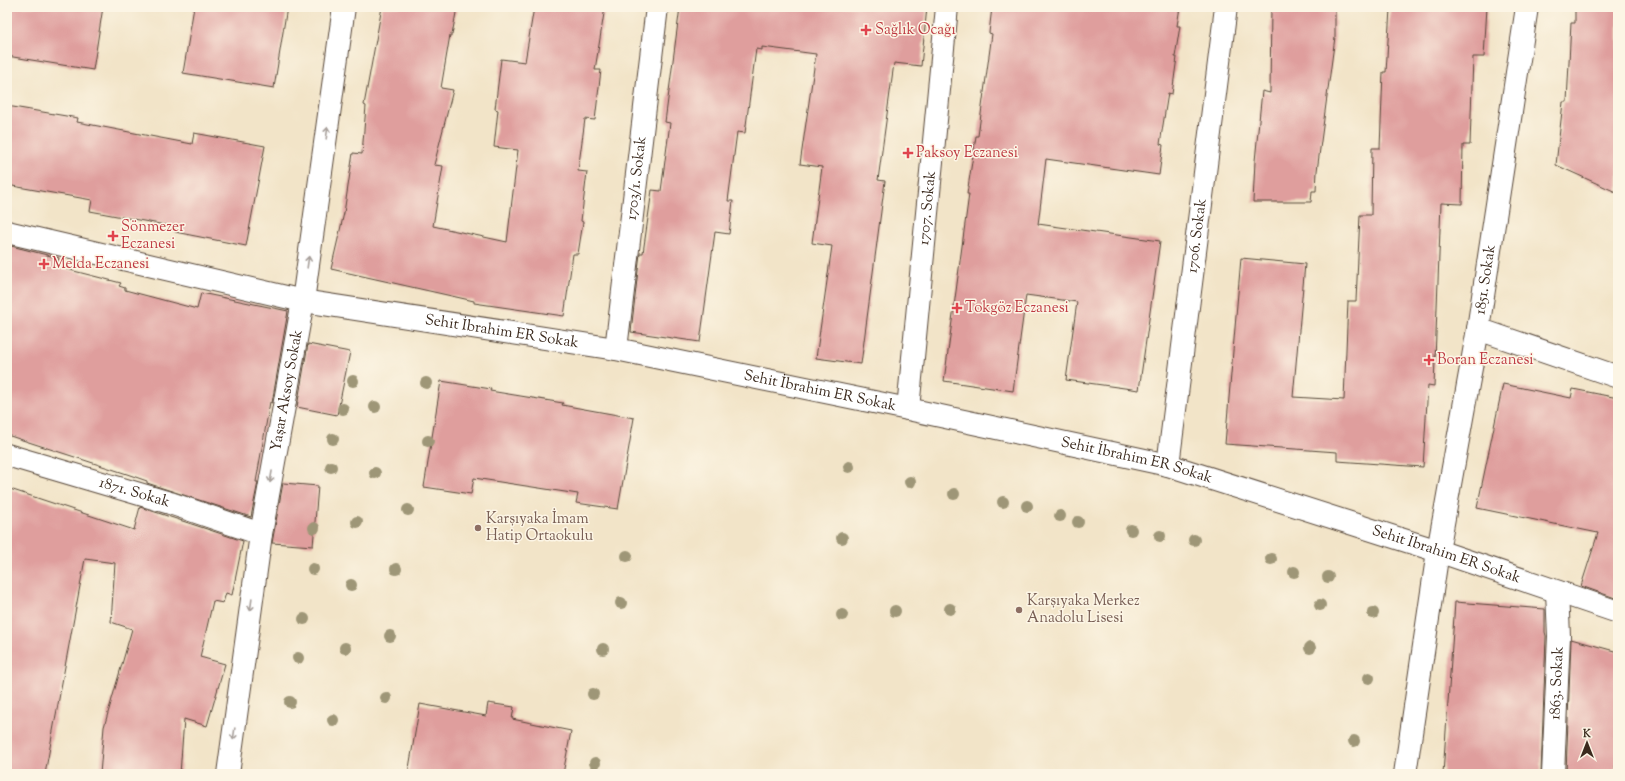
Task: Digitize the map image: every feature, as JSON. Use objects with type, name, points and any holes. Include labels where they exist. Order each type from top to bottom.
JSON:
[{"type":"street","name":"Yaşar Aksoy Sokak","points":[[228,774],[261,534],[303,301],[344,7]]},
{"type":"street","name":"1703/1. Sokak","points":[[616,349],[656,7]]},
{"type":"street","name":"1707. Sokak","points":[[908,409],[947,7]]},
{"type":"street","name":"1706. Sokak","points":[[1168,465],[1226,7]]},
{"type":"street","name":"1851. Sokak","points":[[1405,774],[1438,552],[1478,329],[1527,7]]},
{"type":"street","name":"Sehit İbrahim ER Sokak","points":[[7,232],[303,301],[616,349],[908,409],[1168,465],[1618,612]]},
{"type":"street","points":[[1478,329],[1618,377]]},
{"type":"street","name":"1871. Sokak","points":[[7,455],[170,503],[261,534]]},
{"type":"street","name":"1863. Sokak","points":[[1553,774],[1559,636],[1557,592]]},
{"type":"building","points":[[7,7],[103,7],[93,70],[7,56]]},
{"type":"building","points":[[194,7],[287,7],[274,88],[183,73]]},
{"type":"building","points":[[382,7],[457,7],[452,35],[450,35],[441,88],[453,90],[434,165],[443,166],[433,226],[507,242],[518,150],[494,147],[498,110],[495,109],[501,59],[525,62],[534,7],[605,7],[595,70],[601,70],[595,120],[585,119],[578,171],[587,172],[581,221],[583,222],[578,254],[573,254],[564,316],[474,303],[474,301],[331,269],[344,213],[353,153],[362,154],[366,106],[364,105]]},
{"type":"building","points":[[680,7],[927,7],[921,66],[894,63],[878,180],[885,181],[861,364],[816,358],[832,246],[812,243],[822,167],[800,164],[816,54],[762,47],[762,50],[756,49],[745,133],[737,132],[728,201],[733,201],[729,234],[715,232],[700,342],[631,332],[640,253],[643,253],[652,190],[661,191],[670,123],[665,122]]},
{"type":"building","points":[[992,7],[1180,7],[1177,26],[1180,26],[1175,57],[1177,57],[1172,94],[1168,93],[1160,144],[1163,145],[1159,175],[1046,159],[1038,224],[1160,241],[1139,390],[1066,380],[1077,302],[1026,295],[1013,391],[944,381],[969,194],[967,194],[976,136],[978,136],[992,34],[989,33]]},
{"type":"building","points":[[1271,7],[1335,7],[1335,37],[1317,171],[1316,191],[1312,191],[1311,202],[1253,202],[1255,161],[1262,91],[1270,93]]},
{"type":"building","points":[[1394,7],[1487,7],[1484,57],[1473,57],[1470,145],[1463,145],[1462,204],[1441,203],[1434,386],[1428,385],[1423,467],[1337,461],[1337,452],[1225,444],[1241,258],[1305,264],[1293,397],[1344,400],[1348,301],[1356,301],[1360,215],[1371,215],[1372,148],[1380,148],[1383,72],[1386,72],[1390,9],[1393,9]]},
{"type":"building","points":[[1575,7],[1618,7],[1618,193],[1556,165],[1563,102],[1567,102],[1571,23],[1575,23]]},
{"type":"building","points":[[7,106],[78,118],[77,122],[192,144],[194,133],[265,146],[246,246],[175,232],[176,227],[90,211],[92,200],[7,185]]},
{"type":"building","points":[[7,245],[59,258],[58,262],[67,265],[66,269],[121,283],[119,286],[125,288],[125,290],[197,309],[201,293],[288,311],[272,403],[270,402],[256,482],[258,482],[251,517],[147,483],[147,481],[127,474],[7,435]]},
{"type":"building","points":[[308,344],[350,352],[337,415],[297,407]]},
{"type":"building","name":"Karşıyaka İmam Hatip Ortaokulu","points":[[441,381],[491,389],[490,391],[563,403],[562,405],[634,418],[618,509],[576,503],[578,494],[474,478],[471,494],[424,487]]},
{"type":"building","points":[[1503,384],[1571,398],[1573,389],[1618,398],[1618,599],[1581,586],[1598,533],[1477,508]]},
{"type":"building","points":[[283,483],[318,486],[313,546],[272,543]]},
{"type":"building","points":[[7,488],[134,530],[140,507],[243,541],[232,595],[226,593],[223,603],[213,601],[200,657],[225,664],[207,726],[184,719],[180,774],[100,774],[104,727],[132,629],[111,622],[115,563],[85,559],[45,774],[21,774],[7,772]]},
{"type":"building","points":[[1455,602],[1545,609],[1546,636],[1541,774],[1443,774]]},
{"type":"building","points":[[1571,639],[1618,652],[1618,766],[1615,766],[1616,774],[1566,774]]},
{"type":"building","points":[[488,703],[514,707],[512,719],[571,731],[563,774],[408,774],[420,704],[486,716]]},
{"type":"place","name":"Sağlık Ocağı","points":[[866,30]]},
{"type":"place","name":"Paksoy Eczanesi","points":[[908,153]]},
{"type":"place","name":"Sönmezer Eczanesi","points":[[113,236]]},
{"type":"place","name":"Melda Eczanesi","points":[[44,264]]},
{"type":"place","name":"Tokgöz Eczanesi","points":[[957,308]]},
{"type":"place","name":"Boran Eczanesi","points":[[1429,360]]},
{"type":"place","name":"Karşıyaka İmam Hatip Ortaokulu","points":[[478,528]]},
{"type":"place","name":"Karşıyaka Merkez Anadolu Lisesi","points":[[1019,610]]}]
